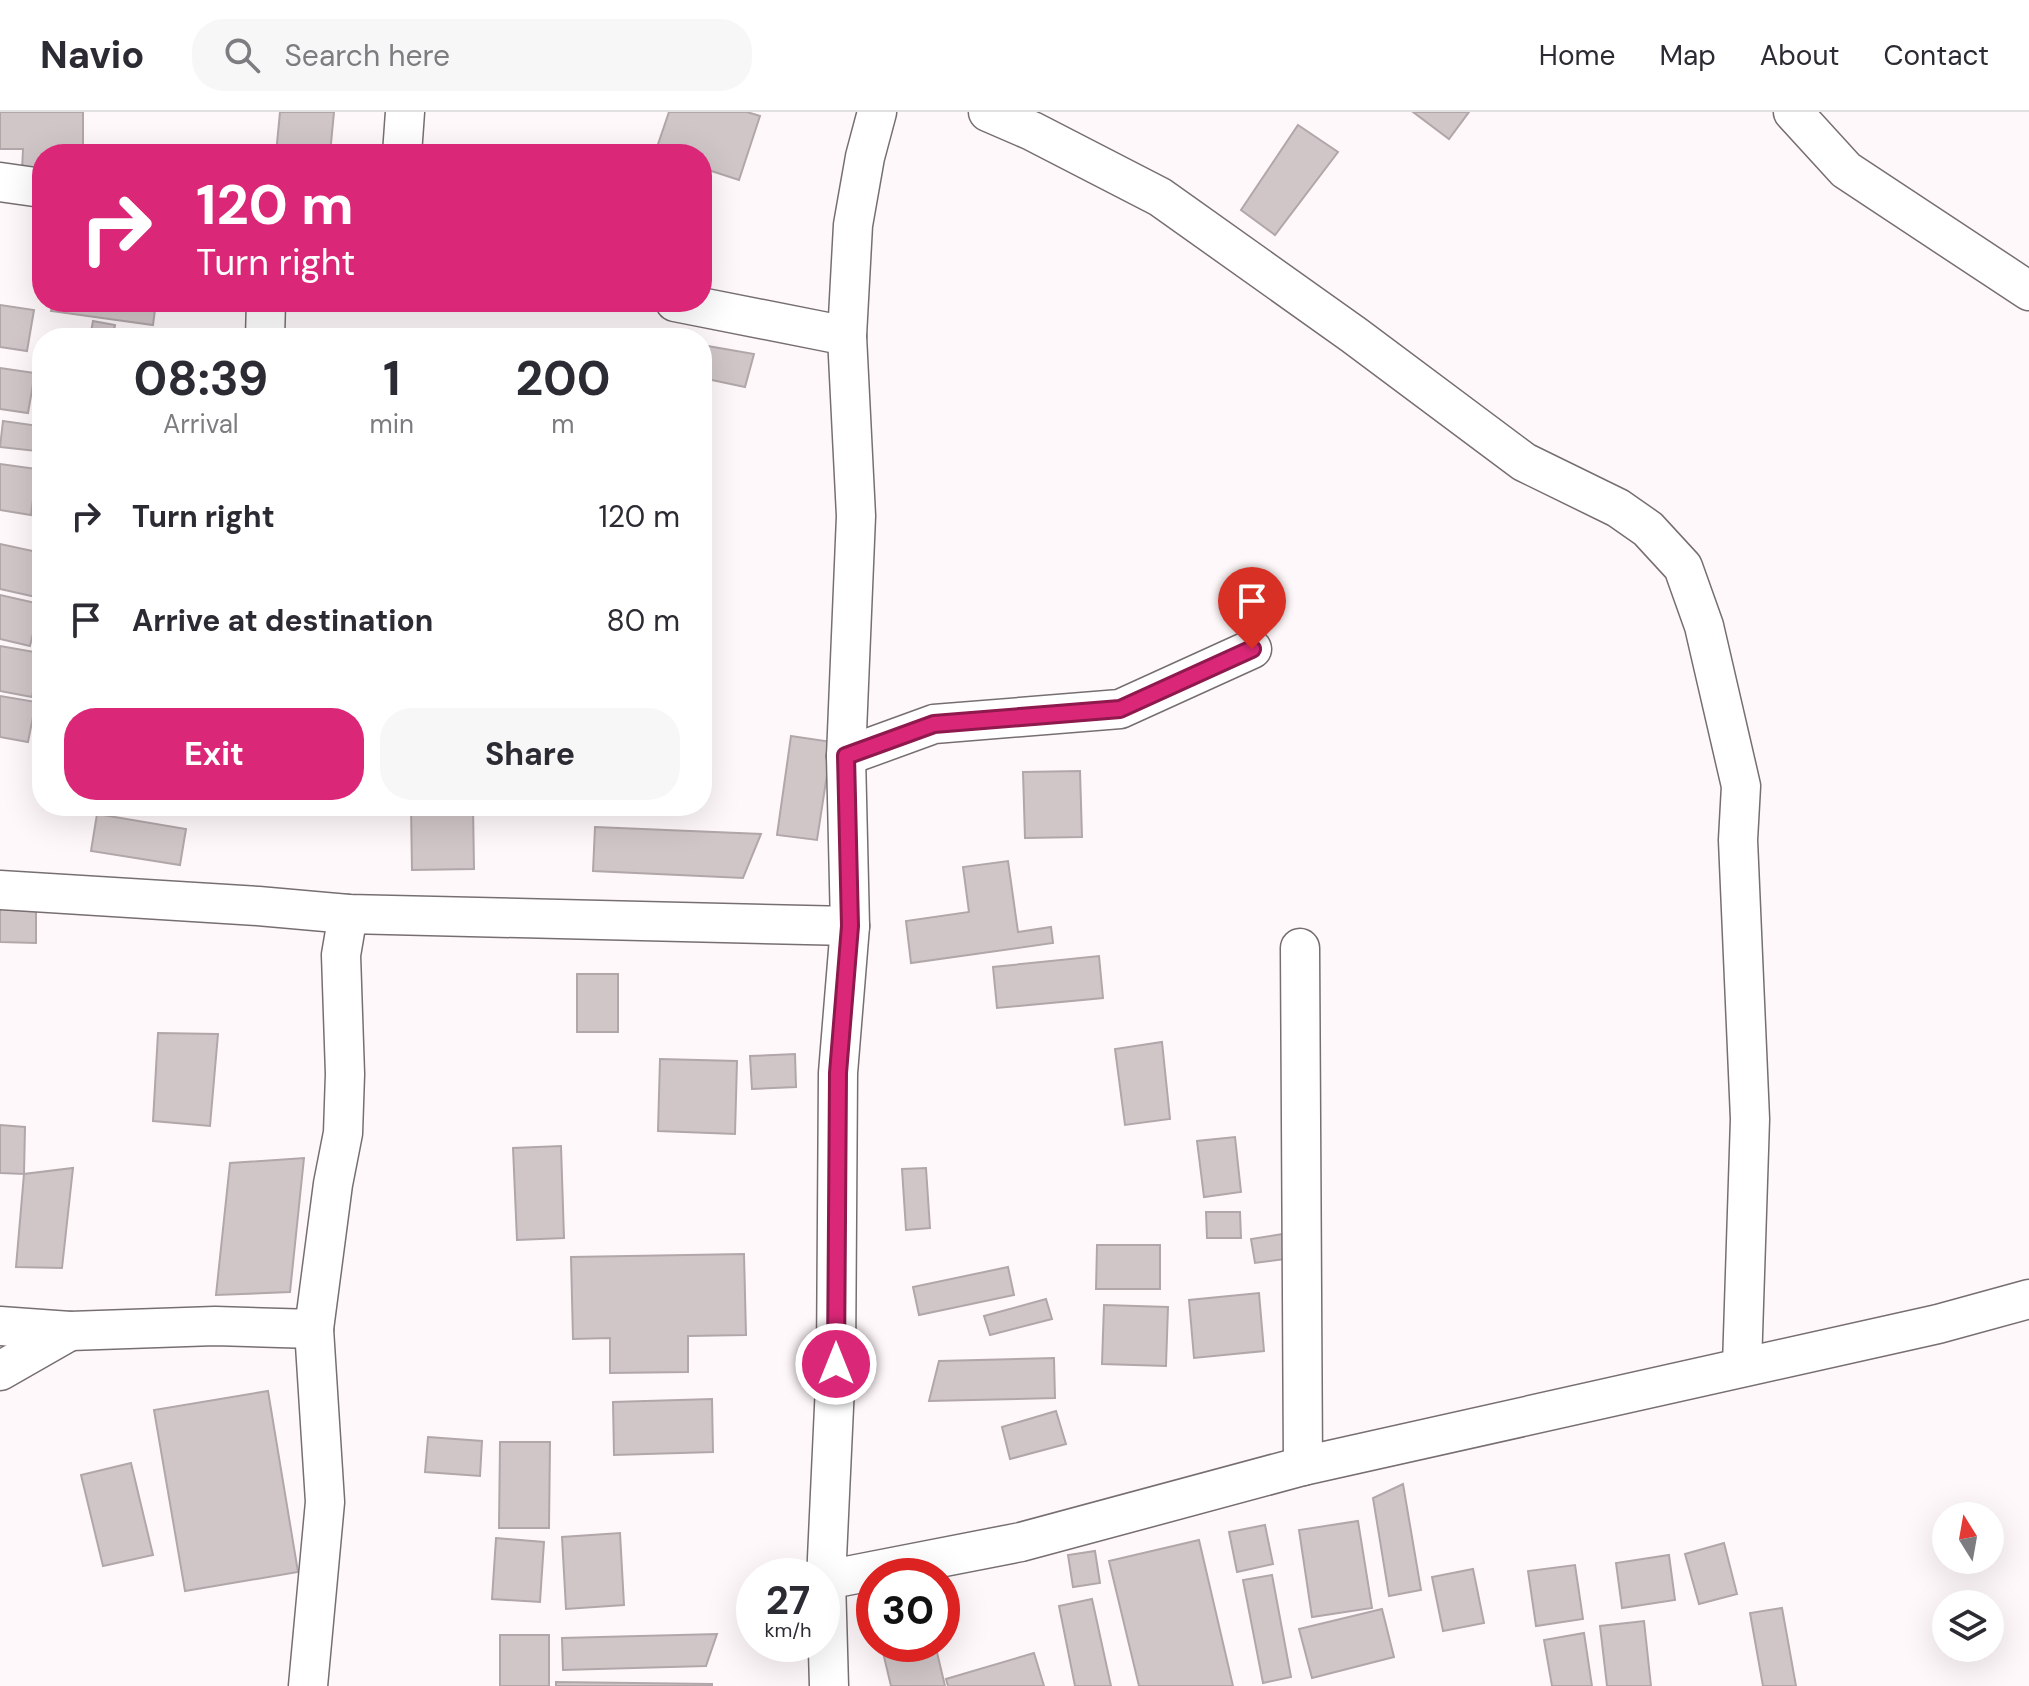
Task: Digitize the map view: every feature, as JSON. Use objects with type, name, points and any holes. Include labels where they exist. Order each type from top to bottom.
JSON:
[{"type":"street","points":[[403,144],[405,112]]},
{"type":"street","points":[[827,1558],[836,1364],[838,1073],[850,926],[846,756],[856,516],[847,336],[853,225],[877,112]]},
{"type":"street","points":[[988,112],[1032,131],[1160,197],[1354,335],[1524,462],[1618,508],[1648,529],[1683,567],[1704,626],[1741,786],[1738,840],[1750,1119],[1742,1366]]},
{"type":"street","points":[[1793,112],[1846,170],[2029,291]]},
{"type":"street","points":[[0,182],[32,187]]},
{"type":"street","points":[[712,309],[847,336]]},
{"type":"street","points":[[846,756],[934,724],[1120,709],[1252,649]]},
{"type":"street","points":[[0,890],[348,914],[850,926]]},
{"type":"street","points":[[308,1686],[325,1502],[314,1329],[333,1184],[343,1133],[345,1074],[341,955],[348,914]]},
{"type":"street","points":[[1300,948],[1303,1466]]},
{"type":"street","points":[[840,1577],[1021,1542],[1303,1466],[1938,1324],[2029,1299]]},
{"type":"street","points":[[0,1326],[70,1331],[215,1326],[314,1329]]},
{"type":"street","points":[[0,1371],[70,1331]]},
{"type":"street","points":[[828,1662],[829,1686]]},
{"type":"building","points":[[0,112],[83,112],[83,144],[32,144],[32,171],[22,171],[23,149],[0,149]]},
{"type":"building","points":[[280,112],[334,112],[331,144],[277,144]]},
{"type":"building","points":[[669,112],[747,112],[760,116],[739,180],[712,171],[712,144],[658,144]]},
{"type":"building","points":[[1413,112],[1469,112],[1449,139]]},
{"type":"building","points":[[1298,125],[1338,152],[1275,235],[1241,210]]},
{"type":"building","points":[[0,305],[32,310],[27,351],[0,347]]},
{"type":"building","points":[[58,312],[155,312],[153,325]]},
{"type":"building","points":[[93,321],[115,325],[114,328],[92,328]]},
{"type":"building","points":[[712,347],[754,354],[745,387],[712,380]]},
{"type":"building","points":[[0,368],[32,373],[28,413],[0,409]]},
{"type":"building","points":[[3,421],[32,425],[32,451],[0,447]]},
{"type":"building","points":[[0,464],[32,468],[31,515],[0,510]]},
{"type":"building","points":[[0,544],[32,551],[32,596],[0,589]]},
{"type":"building","points":[[0,595],[32,602],[30,646],[0,639]]},
{"type":"building","points":[[0,646],[32,652],[32,697],[0,691]]},
{"type":"building","points":[[0,696],[32,701],[28,742],[0,737]]},
{"type":"building","points":[[791,736],[832,742],[817,840],[777,835]]},
{"type":"building","points":[[1080,771],[1082,837],[1025,838],[1023,772]]},
{"type":"building","points":[[97,816],[186,829],[180,865],[91,851]]},
{"type":"building","points":[[411,816],[473,816],[474,869],[412,870]]},
{"type":"building","points":[[595,827],[761,834],[743,878],[593,871]]},
{"type":"building","points":[[1008,861],[1018,932],[1051,927],[1053,943],[911,963],[906,921],[969,912],[963,867]]},
{"type":"building","points":[[0,908],[36,909],[36,943],[0,942]]},
{"type":"building","points":[[1099,956],[1103,998],[997,1008],[993,967]]},
{"type":"building","points":[[577,974],[618,974],[618,1032],[577,1032]]},
{"type":"building","points":[[158,1033],[218,1034],[210,1126],[153,1121]]},
{"type":"building","points":[[1162,1042],[1170,1119],[1125,1125],[1115,1049]]},
{"type":"building","points":[[795,1054],[796,1087],[752,1089],[750,1056]]},
{"type":"building","points":[[660,1059],[737,1061],[735,1134],[658,1131]]},
{"type":"building","points":[[0,1125],[25,1127],[24,1174],[0,1173]]},
{"type":"building","points":[[1235,1137],[1241,1192],[1204,1197],[1197,1141]]},
{"type":"building","points":[[561,1146],[564,1238],[517,1240],[513,1148]]},
{"type":"building","points":[[304,1158],[290,1292],[216,1295],[230,1163]]},
{"type":"building","points":[[73,1168],[62,1268],[16,1267],[24,1174]]},
{"type":"building","points":[[926,1168],[930,1228],[906,1230],[902,1169]]},
{"type":"building","points":[[1206,1212],[1240,1212],[1241,1238],[1207,1238]]},
{"type":"building","points":[[1283,1234],[1286,1259],[1255,1263],[1251,1239]]},
{"type":"building","points":[[1097,1245],[1160,1245],[1160,1289],[1096,1289]]},
{"type":"building","points":[[744,1254],[746,1335],[688,1336],[688,1372],[610,1373],[610,1338],[573,1339],[571,1257]]},
{"type":"building","points":[[1008,1267],[1014,1295],[919,1315],[913,1287]]},
{"type":"building","points":[[1259,1293],[1264,1351],[1194,1358],[1189,1300]]},
{"type":"building","points":[[1046,1299],[1052,1319],[990,1335],[984,1316]]},
{"type":"building","points":[[1104,1305],[1168,1307],[1166,1366],[1102,1364]]},
{"type":"building","points":[[1054,1358],[1055,1398],[929,1401],[939,1361]]},
{"type":"building","points":[[268,1391],[298,1572],[185,1591],[154,1410]]},
{"type":"building","points":[[712,1399],[713,1452],[614,1455],[613,1402]]},
{"type":"building","points":[[1056,1411],[1066,1444],[1010,1459],[1002,1427]]},
{"type":"building","points":[[428,1437],[482,1441],[480,1476],[425,1472]]},
{"type":"building","points":[[500,1442],[550,1442],[549,1528],[499,1528]]},
{"type":"building","points":[[131,1463],[153,1555],[103,1566],[81,1475]]},
{"type":"building","points":[[1403,1484],[1421,1590],[1389,1596],[1373,1498]]},
{"type":"building","points":[[1358,1521],[1372,1608],[1312,1617],[1299,1530]]},
{"type":"building","points":[[1265,1525],[1273,1564],[1237,1572],[1229,1532]]},
{"type":"building","points":[[620,1533],[624,1605],[566,1609],[562,1537]]},
{"type":"building","points":[[496,1538],[544,1542],[540,1602],[492,1599]]},
{"type":"building","points":[[1199,1540],[1233,1686],[1139,1686],[1109,1561]]},
{"type":"building","points":[[1724,1543],[1737,1594],[1699,1604],[1685,1554]]},
{"type":"building","points":[[1095,1551],[1100,1583],[1073,1587],[1068,1555]]},
{"type":"building","points":[[1669,1555],[1675,1600],[1622,1608],[1616,1563]]},
{"type":"building","points":[[1575,1565],[1583,1619],[1536,1626],[1528,1571]]},
{"type":"building","points":[[1473,1569],[1484,1623],[1443,1631],[1432,1577]]},
{"type":"building","points":[[1272,1575],[1291,1677],[1263,1683],[1243,1580]]},
{"type":"building","points":[[1092,1599],[1111,1686],[1075,1686],[1059,1606]]},
{"type":"building","points":[[1782,1608],[1796,1686],[1763,1686],[1750,1613]]},
{"type":"building","points":[[1382,1609],[1394,1657],[1312,1678],[1299,1629]]},
{"type":"building","points":[[1644,1621],[1651,1686],[1607,1686],[1600,1626]]},
{"type":"building","points":[[1584,1633],[1592,1686],[1552,1686],[1544,1640]]},
{"type":"building","points":[[717,1634],[706,1666],[563,1670],[562,1638]]},
{"type":"building","points":[[500,1635],[549,1635],[549,1686],[500,1686]]},
{"type":"building","points":[[1034,1653],[1044,1686],[948,1686],[946,1679]]},
{"type":"building","points":[[885,1662],[939,1662],[945,1686],[891,1686]]},
{"type":"building","points":[[556,1682],[712,1684],[712,1686],[556,1686]]},
{"type":"route","points":[[836,1364],[838,1073],[850,926],[846,756],[934,724],[1120,709],[1252,649]]}]
